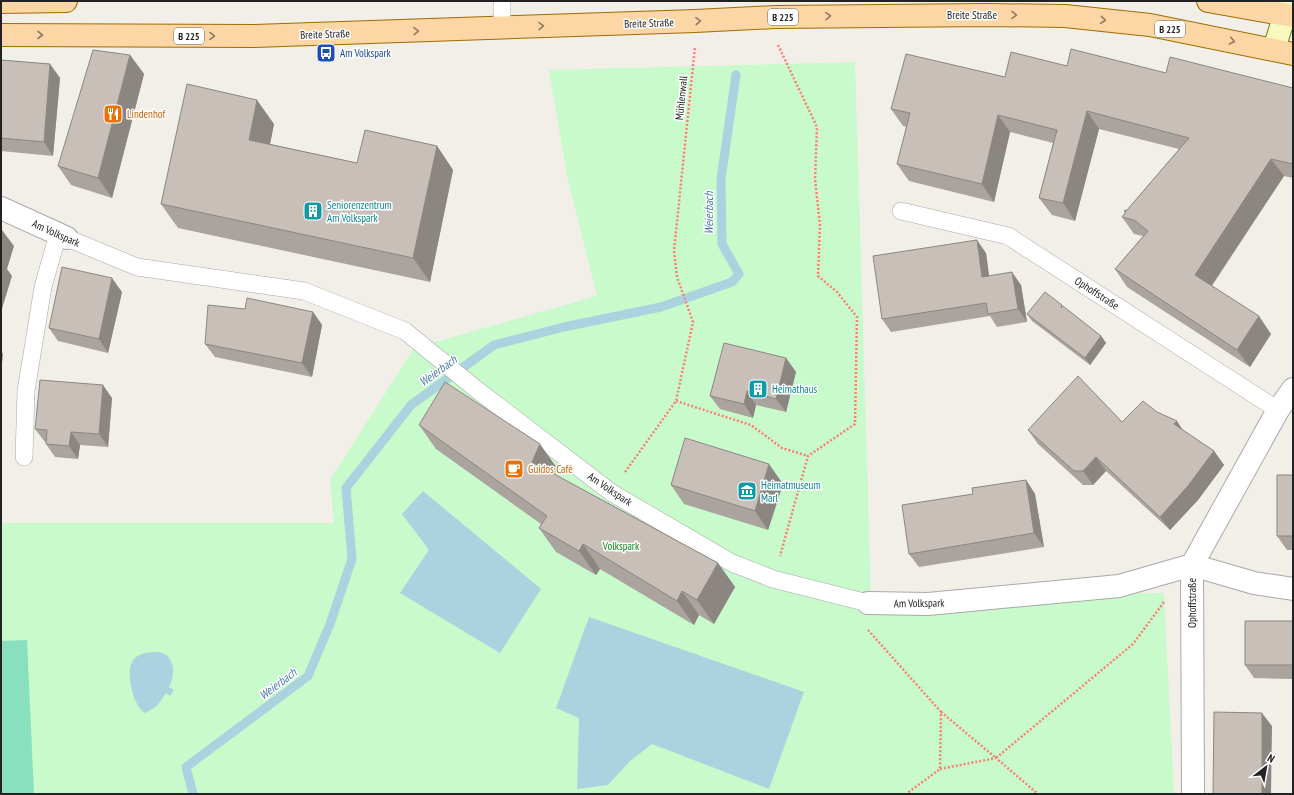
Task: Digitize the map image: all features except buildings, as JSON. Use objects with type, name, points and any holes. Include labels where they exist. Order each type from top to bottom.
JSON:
[{"type":"main road","points":[[1,2],[66,1]]},
{"type":"main road","points":[[1208,1],[1289,10]]},
{"type":"main road","name":"Breite Straße","points":[[1,35],[254,36],[695,22],[776,17],[980,15],[1065,16],[1150,25],[1284,51]]},
{"type":"street","points":[[1284,51],[1289,10]]},
{"type":"street","name":"Am Volkspark","points":[[1,208],[62,236]]},
{"type":"street","name":"Ophoffstraße","points":[[1194,794],[1192,565],[1278,410],[1293,389]]},
{"type":"street","points":[[1192,565],[1254,583],[1293,589]]},
{"type":"street","name":"Am Volkspark","points":[[868,603],[928,604],[1119,586],[1192,565]]},
{"type":"lane","points":[[502,1],[502,27]]},
{"type":"lane","name":"Ophoffstraße","points":[[901,210],[1008,236],[1278,410]]},
{"type":"lane","points":[[24,457],[26,391],[43,287],[62,236]]},
{"type":"lane","name":"Am Volkspark","points":[[62,236],[137,267],[304,291],[406,331],[476,389],[612,493],[732,564],[773,580],[868,603]]},
{"type":"path","points":[[773,580],[808,456],[855,424],[857,317],[837,292],[818,276],[820,225],[815,179],[817,127],[778,45],[776,17]]},
{"type":"path","points":[[771,45],[778,45]]},
{"type":"path","name":"Mühlenwall","points":[[676,401],[693,322],[676,277],[674,251],[694,47],[702,47]]},
{"type":"path","points":[[622,477],[664,415],[676,401],[751,424],[782,448],[808,456]]},
{"type":"path","points":[[906,794],[940,769],[996,758],[1133,644],[1165,601]]},
{"type":"path","points":[[868,603],[868,631],[941,712],[1038,794]]},
{"type":"path","points":[[940,769],[941,712]]},
{"type":"green space","name":"Volkspark","points":[[855,62],[871,596],[1164,593],[1174,794],[1,794],[1,523],[334,523],[330,480],[414,348],[597,296],[567,176],[549,70]]},
{"type":"green space","points":[[27,640],[34,794],[1,794],[1,641]]},
{"type":"water","points":[[423,491],[541,589],[500,653],[400,593],[429,550],[402,514]]},
{"type":"water","points":[[589,617],[804,692],[769,789],[652,744],[630,761],[608,785],[577,789],[579,718],[556,708]]},
{"type":"water","points":[[158,652],[168,656],[171,661],[173,676],[169,687],[174,690],[170,696],[166,693],[157,706],[145,713],[137,703],[131,688],[131,664],[139,655]]},
{"type":"waterway","name":"Weierbach","points":[[193,794],[186,767],[308,676],[330,624],[352,559],[346,488],[411,405],[494,345],[564,327],[661,307],[732,282],[739,274],[722,244],[721,179],[736,75]]},
{"type":"place","name":"Am Volkspark","points":[[326,53]]},
{"type":"place","name":"Lindenhof","points":[[113,114]]},
{"type":"place","name":"Seniorenzentrum Am Volkspark","points":[[313,211]]},
{"type":"place","name":"Heimathaus","points":[[758,389]]},
{"type":"place","name":"Guidos Café","points":[[514,469]]},
{"type":"place","name":"Heimatmuseum Marl","points":[[747,491]]}]
